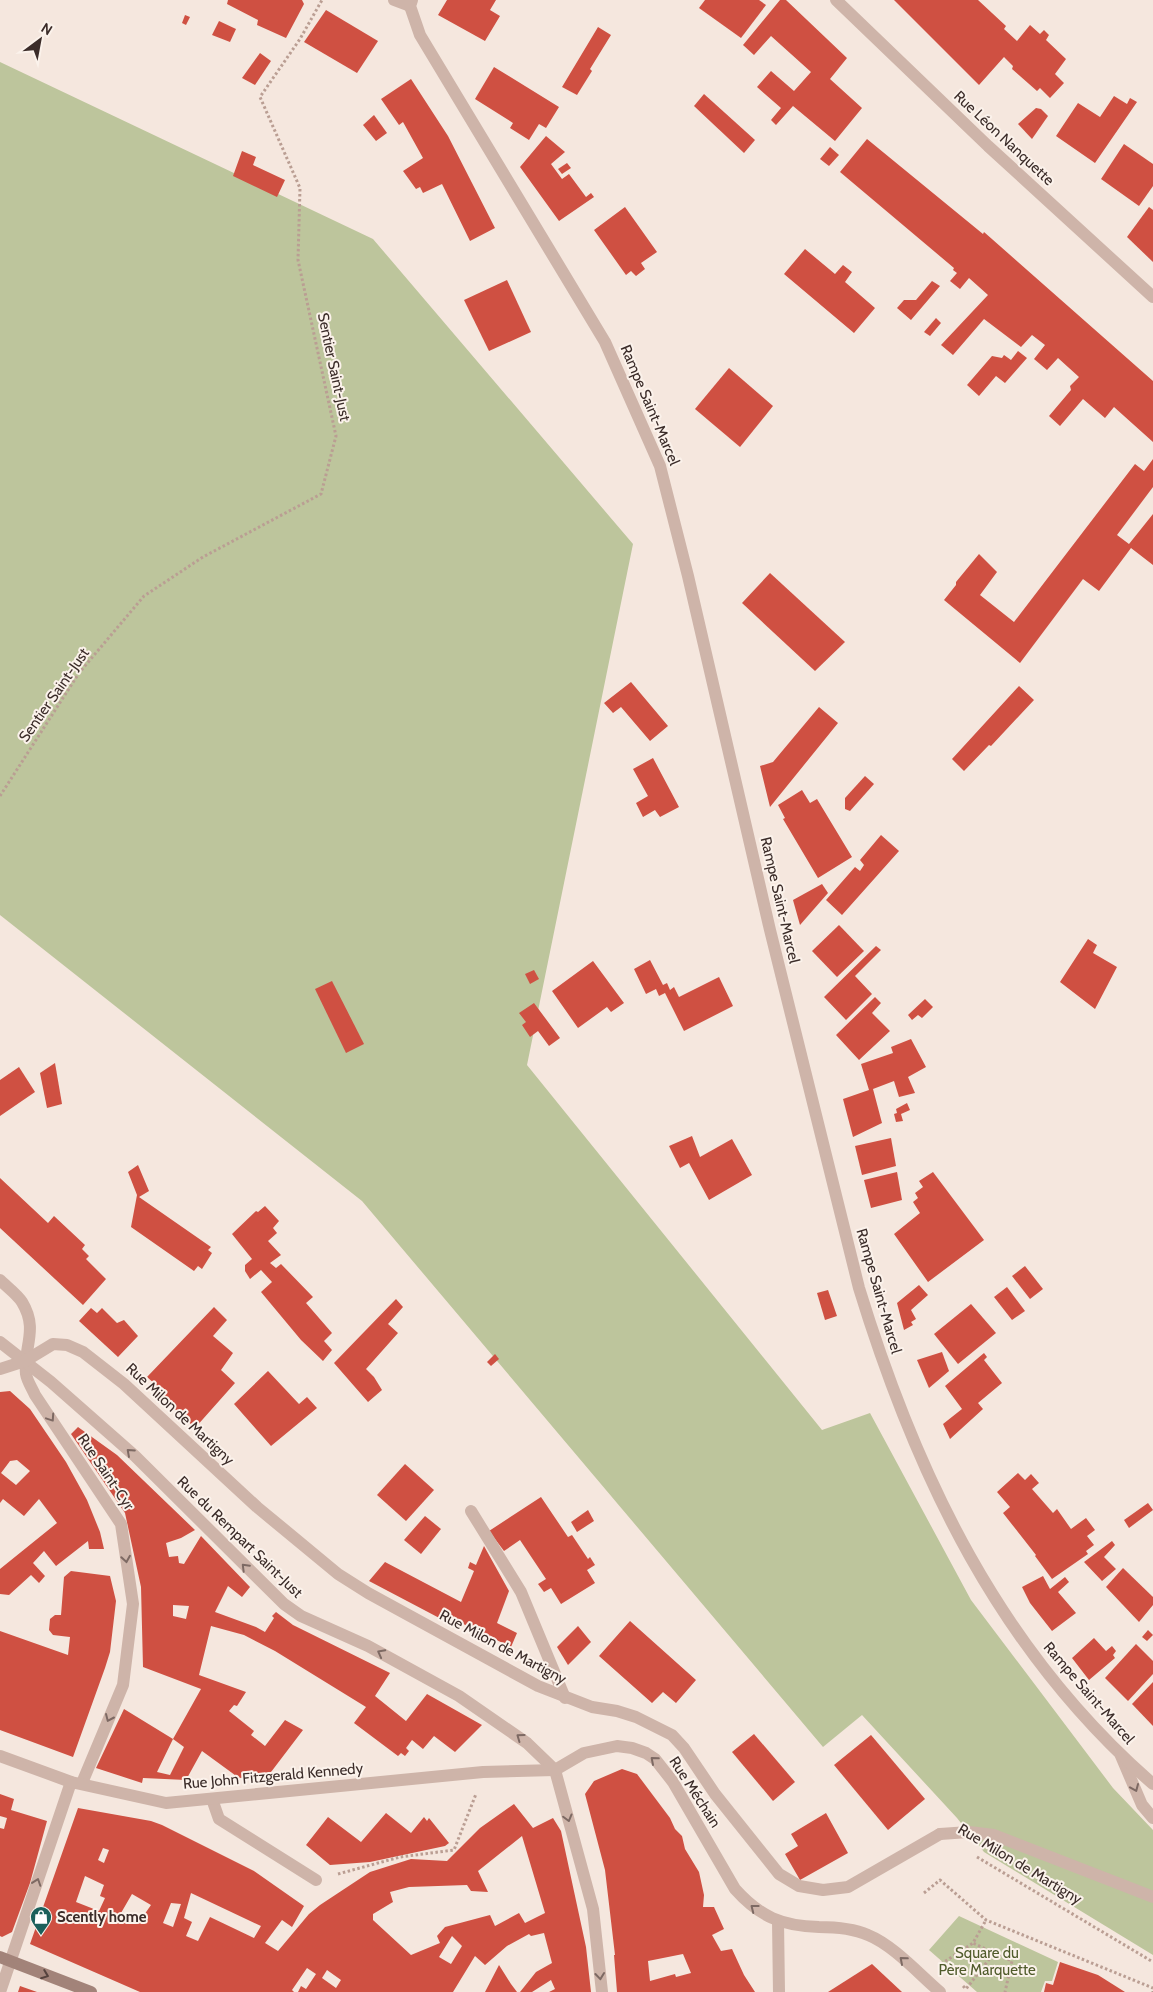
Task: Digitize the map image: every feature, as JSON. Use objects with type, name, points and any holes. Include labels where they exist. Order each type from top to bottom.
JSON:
[{"type":"main road","points":[[5,1959],[91,1992]]},
{"type":"street","points":[[394,0],[411,3]]},
{"type":"street","name":"Rue Léon Nanquette","points":[[836,0],[988,146],[1153,297]]},
{"type":"street","name":"Rampe Saint-Marcel","points":[[411,3],[420,35],[605,342],[660,466],[688,576],[770,930],[859,1288],[876,1342],[916,1449],[939,1500],[969,1556],[1024,1642],[1060,1690],[1121,1756],[1153,1784]]},
{"type":"street","points":[[0,1280],[21,1301],[29,1321],[30,1340],[25,1360]]},
{"type":"street","name":"Rue du Rempart Saint-Just","points":[[0,1342],[25,1360],[135,1456],[284,1604],[300,1616],[368,1646],[459,1696],[527,1743],[555,1770]]},
{"type":"street","name":"Rue Milon de Martigny","points":[[0,1368],[25,1360],[53,1344],[67,1345],[83,1352],[124,1384],[257,1507],[338,1574],[368,1593],[506,1670],[565,1698],[592,1707],[617,1711],[636,1717],[672,1735],[684,1748],[715,1794],[779,1874],[799,1886],[823,1890],[848,1887],[940,1834]]},
{"type":"street","name":"Rue Saint-Cyr","points":[[0,1992],[5,1959],[77,1782],[124,1685],[133,1604],[121,1524],[35,1395],[26,1376],[25,1360]]},
{"type":"street","points":[[471,1511],[521,1592],[565,1698]]},
{"type":"street","name":"Rue Méchain","points":[[555,1770],[584,1753],[604,1748],[617,1746],[632,1748],[646,1753],[655,1759],[673,1782],[735,1889],[747,1902],[762,1914],[778,1921],[796,1925],[853,1929],[867,1934],[881,1941],[940,1992]]},
{"type":"street","name":"Rue John Fitzgerald Kennedy","points":[[0,1756],[77,1782],[166,1802],[483,1772],[555,1770]]},
{"type":"street","points":[[1121,1756],[1142,1805],[1153,1818]]},
{"type":"street","points":[[555,1770],[593,1909],[602,1992]]},
{"type":"street","points":[[212,1799],[219,1819],[316,1880]]},
{"type":"street","points":[[940,1834],[968,1832],[994,1835],[1153,1898]]},
{"type":"street","points":[[778,1921],[779,1992]]},
{"type":"path","name":"Sentier Saint-Just","points":[[0,796],[80,673],[144,596],[203,557],[322,494],[336,436],[298,260],[300,188],[260,97],[300,39],[322,0]]},
{"type":"path","points":[[316,1880],[400,1857],[454,1850],[483,1772]]},
{"type":"path","name":"Rue Milon de Martigny","points":[[940,1834],[1153,1962]]},
{"type":"path","points":[[924,1893],[940,1880],[986,1920],[1152,1988],[1153,1992]]},
{"type":"path","points":[[945,1972],[938,1966],[972,1943],[986,1920]]},
{"type":"path","points":[[972,1943],[1012,1961],[1004,1992]]},
{"type":"path","points":[[966,1989],[994,1953]]},
{"type":"path","points":[[959,1983],[970,1992]]},
{"type":"green space","points":[[0,62],[373,239],[633,544],[527,1065],[822,1430],[870,1413],[971,1600],[1113,1788],[1153,1830],[1153,1955],[984,1852],[957,1818],[862,1715],[823,1747],[362,1201],[0,915]]},
{"type":"green space","name":"Square du Père Marquette","points":[[959,1916],[1058,1962],[1052,1981],[1045,1981],[1041,1992],[977,1992],[929,1950]]},
{"type":"building","points":[[228,0],[302,0],[304,4],[286,38],[257,25],[258,20],[227,4]]},
{"type":"building","points":[[447,0],[496,0],[490,10],[500,16],[485,41],[438,15]]},
{"type":"building","points":[[705,0],[759,0],[766,5],[741,38],[699,8]]},
{"type":"building","points":[[780,0],[786,0],[847,58],[830,79],[862,108],[835,141],[793,106],[776,125],[771,120],[781,108],[757,87],[771,71],[794,91],[811,72],[771,36],[754,55],[743,45]]},
{"type":"building","points":[[894,0],[978,0],[1006,26],[1004,29],[1017,41],[1030,25],[1040,34],[1044,30],[1049,35],[1046,40],[1066,59],[1055,74],[1064,83],[1050,98],[1040,88],[1037,91],[1012,69],[1013,66],[1004,57],[979,85]]},
{"type":"building","points":[[326,10],[378,41],[357,73],[304,42]]},
{"type":"building","points":[[185,15],[190,17],[186,25],[182,23]]},
{"type":"building","points":[[219,21],[236,29],[230,42],[212,35]]},
{"type":"building","points":[[598,27],[611,35],[590,69],[592,71],[577,95],[562,87]]},
{"type":"building","points":[[260,53],[271,61],[255,85],[242,78]]},
{"type":"building","points":[[494,67],[559,107],[546,128],[539,124],[529,140],[510,128],[513,123],[475,99]]},
{"type":"building","points":[[411,79],[448,136],[495,228],[470,241],[442,184],[423,193],[420,187],[416,189],[403,171],[423,158],[403,122],[399,125],[381,99]]},
{"type":"building","points":[[704,94],[755,140],[744,153],[694,106]]},
{"type":"building","points":[[1114,96],[1127,104],[1130,98],[1137,102],[1095,163],[1056,136],[1078,103],[1100,117]]},
{"type":"building","points":[[1036,108],[1041,109],[1048,116],[1032,139],[1018,124]]},
{"type":"building","points":[[374,115],[387,133],[376,141],[363,125]]},
{"type":"building","points":[[546,136],[565,152],[551,164],[562,179],[569,174],[586,197],[591,193],[594,197],[559,221],[520,167]]},
{"type":"building","points":[[867,139],[983,234],[984,232],[1153,381],[1153,442],[1114,407],[1105,418],[1083,399],[1060,426],[1049,416],[1071,390],[1070,386],[1079,377],[1058,358],[1047,370],[1034,359],[1045,345],[1032,335],[1021,347],[984,319],[953,355],[941,345],[988,295],[969,278],[960,289],[950,281],[957,273],[953,270],[954,268],[840,172]]},
{"type":"building","points":[[1124,144],[1153,164],[1153,186],[1139,206],[1101,179]]},
{"type":"building","points":[[830,147],[839,155],[829,166],[820,159]]},
{"type":"building","points":[[242,151],[256,157],[253,165],[285,180],[277,197],[233,176]]},
{"type":"building","points":[[567,163],[571,168],[562,174],[558,169]]},
{"type":"building","points":[[625,207],[657,252],[641,263],[645,269],[636,276],[631,271],[626,275],[594,230]]},
{"type":"building","points":[[1149,207],[1153,210],[1153,262],[1127,237]]},
{"type":"building","points":[[805,249],[835,274],[843,265],[852,272],[845,282],[875,308],[854,333],[784,274]]},
{"type":"building","points":[[507,280],[531,332],[489,351],[464,300]]},
{"type":"building","points":[[932,281],[940,286],[911,320],[897,308],[904,300],[916,300]]},
{"type":"building","points":[[936,318],[941,323],[930,336],[924,332]]},
{"type":"building","points":[[1018,351],[1027,358],[1005,383],[996,376],[979,396],[967,385],[992,356],[1002,358],[1004,355],[1011,360]]},
{"type":"building","points":[[729,368],[773,406],[740,447],[695,409]]},
{"type":"building","points":[[1153,459],[1153,487],[1117,535],[1129,544],[1153,514],[1153,565],[1131,548],[1099,591],[1083,579],[1020,663],[944,600],[979,554],[997,572],[980,595],[1014,622],[1135,464],[1144,471]]},
{"type":"building","points":[[770,573],[845,642],[815,671],[742,603]]},
{"type":"building","points":[[631,682],[668,726],[650,741],[621,707],[613,713],[604,703]]},
{"type":"building","points":[[1019,686],[1034,700],[991,746],[989,745],[964,771],[952,759]]},
{"type":"building","points":[[819,707],[838,723],[770,807],[760,766],[773,762]]},
{"type":"building","points":[[653,758],[679,807],[660,817],[655,810],[643,817],[636,803],[648,796],[633,769]]},
{"type":"building","points":[[865,776],[874,784],[850,811],[845,809],[845,798]]},
{"type":"building","points":[[802,790],[810,803],[817,799],[852,857],[818,878],[783,819],[785,818],[778,805]]},
{"type":"building","points":[[881,835],[899,851],[842,915],[826,900],[855,867],[860,871],[864,865],[860,860]]},
{"type":"building","points":[[822,884],[828,893],[800,925],[793,900]]},
{"type":"building","points":[[839,925],[864,951],[837,977],[812,951]]},
{"type":"building","points":[[1088,939],[1097,945],[1093,953],[1117,967],[1095,1009],[1060,982]]},
{"type":"building","points":[[876,946],[881,950],[855,976],[872,994],[846,1020],[824,997]]},
{"type":"building","points":[[650,960],[663,985],[667,983],[670,990],[674,987],[679,997],[719,977],[733,1006],[684,1031],[665,993],[659,996],[656,989],[646,994],[634,969]]},
{"type":"building","points":[[593,961],[624,1003],[611,1012],[607,1007],[578,1028],[552,991]]},
{"type":"building","points":[[534,970],[539,979],[530,984],[525,974]]},
{"type":"building","points":[[332,981],[364,1044],[346,1053],[315,989]]},
{"type":"building","points":[[875,997],[881,1003],[872,1013],[890,1031],[859,1060],[836,1035]]},
{"type":"building","points":[[925,999],[933,1007],[922,1018],[918,1015],[912,1020],[908,1015]]},
{"type":"building","points":[[534,1003],[560,1038],[549,1046],[538,1031],[530,1037],[522,1025],[526,1022],[519,1013]]},
{"type":"building","points":[[911,1039],[926,1067],[908,1077],[915,1093],[899,1097],[894,1081],[873,1089],[882,1123],[853,1137],[843,1099],[869,1090],[861,1064],[893,1053],[891,1047]]},
{"type":"building","points":[[55,1063],[62,1104],[47,1108],[40,1073]]},
{"type":"building","points":[[19,1067],[35,1092],[0,1116],[0,1080]]},
{"type":"building","points":[[907,1103],[910,1110],[901,1114],[903,1121],[896,1122],[894,1114],[897,1113],[896,1109]]},
{"type":"building","points":[[692,1136],[700,1157],[732,1139],[752,1175],[709,1200],[689,1163],[680,1168],[669,1146]]},
{"type":"building","points":[[891,1138],[896,1166],[862,1175],[855,1146]]},
{"type":"building","points":[[138,1165],[149,1191],[139,1197],[211,1247],[208,1250],[212,1253],[202,1269],[198,1266],[194,1271],[131,1227],[137,1195],[128,1172]]},
{"type":"building","points":[[897,1172],[902,1200],[871,1208],[864,1180]]},
{"type":"building","points":[[933,1172],[984,1240],[928,1282],[894,1234],[920,1213],[913,1202],[918,1198],[915,1193],[923,1187],[919,1181]]},
{"type":"building","points":[[0,1178],[48,1223],[54,1216],[85,1245],[82,1249],[89,1256],[86,1259],[106,1279],[83,1305],[0,1228]]},
{"type":"building","points":[[265,1206],[279,1221],[273,1228],[277,1233],[268,1241],[281,1255],[270,1263],[276,1268],[281,1264],[313,1297],[306,1303],[332,1333],[324,1341],[332,1350],[323,1361],[301,1340],[261,1292],[272,1282],[261,1270],[250,1279],[245,1271],[245,1265],[252,1259],[232,1234],[256,1211],[258,1212]]},
{"type":"building","points":[[1025,1266],[1043,1289],[1030,1299],[1012,1276]]},
{"type":"building","points":[[919,1285],[928,1295],[911,1310],[916,1319],[911,1322],[913,1325],[904,1330],[897,1303]]},
{"type":"building","points":[[1007,1287],[1025,1311],[1012,1320],[994,1297]]},
{"type":"building","points":[[828,1290],[837,1316],[825,1320],[817,1293]]},
{"type":"building","points":[[396,1299],[403,1307],[388,1324],[398,1333],[366,1369],[374,1377],[382,1390],[368,1402],[334,1363]]},
{"type":"building","points":[[971,1304],[996,1333],[958,1364],[934,1334]]},
{"type":"building","points":[[214,1307],[227,1320],[213,1336],[233,1353],[221,1370],[235,1383],[195,1428],[161,1396],[164,1392],[147,1377]]},
{"type":"building","points":[[91,1308],[97,1313],[102,1308],[117,1323],[124,1320],[138,1336],[118,1357],[79,1321]]},
{"type":"building","points":[[942,1352],[949,1371],[929,1388],[917,1360]]},
{"type":"building","points":[[984,1353],[987,1357],[984,1360],[1002,1383],[978,1403],[983,1409],[950,1439],[943,1424],[962,1409],[945,1386]]},
{"type":"building","points":[[495,1354],[499,1359],[491,1366],[487,1362]]},
{"type":"building","points":[[268,1371],[299,1404],[307,1397],[317,1408],[271,1446],[234,1404]]},
{"type":"building","points":[[10,1391],[30,1409],[66,1462],[87,1500],[100,1532],[104,1549],[89,1549],[88,1541],[56,1566],[44,1551],[33,1563],[45,1576],[39,1583],[31,1575],[9,1595],[0,1594],[0,1569],[57,1523],[39,1499],[24,1516],[3,1499],[0,1503],[0,1392]],"holes":[[[17,1460],[30,1471],[16,1485],[1,1473],[10,1461]]]},
{"type":"building","points":[[78,1427],[117,1455],[195,1530],[181,1538],[166,1543],[169,1557],[178,1556],[179,1563],[184,1564],[201,1536],[250,1587],[242,1597],[228,1586],[215,1612],[265,1632],[274,1618],[272,1616],[276,1612],[293,1625],[390,1673],[375,1696],[406,1721],[427,1694],[482,1725],[455,1752],[434,1736],[423,1749],[412,1740],[406,1748],[409,1751],[405,1756],[401,1753],[398,1756],[354,1723],[366,1707],[275,1651],[244,1635],[211,1626],[199,1675],[246,1692],[237,1706],[234,1705],[229,1711],[254,1731],[251,1735],[265,1746],[285,1720],[303,1730],[268,1776],[239,1778],[202,1751],[186,1780],[143,1778],[142,1783],[96,1768],[124,1709],[173,1739],[201,1689],[143,1667],[141,1587],[125,1513],[71,1434]],"holes":[[[173,1605],[189,1606],[186,1619],[173,1616]],[[173,1739],[184,1747],[170,1775],[157,1772]]]},
{"type":"building","points":[[405,1464],[434,1490],[406,1521],[377,1495]]},
{"type":"building","points":[[1018,1473],[1025,1480],[1031,1474],[1039,1483],[1032,1489],[1053,1513],[1057,1509],[1071,1529],[1086,1518],[1095,1530],[1087,1536],[1094,1545],[1086,1551],[1088,1554],[1052,1579],[1003,1513],[1010,1507],[997,1492]]},
{"type":"building","points":[[541,1497],[568,1537],[572,1535],[588,1559],[590,1557],[595,1565],[587,1570],[595,1583],[561,1604],[551,1588],[544,1592],[538,1584],[546,1579],[520,1540],[504,1551],[489,1531]]},
{"type":"building","points":[[1148,1503],[1153,1510],[1129,1528],[1124,1520]]},
{"type":"building","points":[[588,1510],[594,1521],[577,1532],[571,1522]]},
{"type":"building","points":[[425,1516],[441,1529],[421,1554],[404,1540]]},
{"type":"building","points":[[1112,1541],[1115,1545],[1104,1557],[1116,1569],[1102,1581],[1084,1562]]},
{"type":"building","points":[[484,1546],[509,1591],[497,1623],[517,1633],[511,1647],[453,1619],[445,1621],[369,1581],[385,1562],[461,1602],[474,1571],[468,1568],[470,1562],[476,1565]]},
{"type":"building","points":[[1123,1568],[1153,1597],[1153,1605],[1139,1622],[1106,1587]]},
{"type":"building","points":[[71,1571],[110,1576],[116,1601],[110,1652],[73,1757],[0,1730],[0,1631],[68,1655],[70,1637],[53,1635],[49,1630],[50,1619],[55,1615],[61,1615],[64,1577]]},
{"type":"building","points":[[1043,1576],[1050,1589],[1065,1577],[1069,1582],[1058,1592],[1076,1613],[1052,1631],[1030,1603],[1022,1587]]},
{"type":"building","points":[[630,1621],[696,1680],[676,1703],[663,1692],[652,1703],[599,1656]]},
{"type":"building","points":[[578,1626],[591,1642],[568,1665],[557,1647]]},
{"type":"building","points":[[1148,1630],[1153,1635],[1147,1641],[1142,1637]]},
{"type":"building","points":[[1094,1638],[1106,1651],[1112,1646],[1116,1651],[1113,1655],[1115,1658],[1089,1680],[1072,1658]]},
{"type":"building","points":[[1136,1644],[1153,1661],[1153,1674],[1128,1701],[1105,1678]]},
{"type":"building","points":[[1153,1682],[1153,1726],[1132,1704]]},
{"type":"building","points":[[754,1734],[795,1782],[773,1801],[732,1752]]},
{"type":"building","points":[[871,1735],[925,1799],[888,1830],[834,1765]]},
{"type":"building","points":[[622,1769],[637,1774],[670,1818],[675,1829],[682,1836],[685,1849],[699,1872],[704,1895],[703,1907],[714,1907],[724,1929],[712,1935],[721,1951],[732,1949],[744,1975],[755,1992],[617,1992],[615,1955],[605,1870],[585,1794],[594,1781]],"holes":[[[683,1954],[691,1973],[676,1977],[675,1974],[650,1981],[648,1961]]]},
{"type":"building","points":[[0,1794],[14,1799],[11,1810],[47,1821],[30,1883],[12,1932],[2,1937],[0,1936],[0,1828],[4,1829],[7,1818],[0,1816]]},
{"type":"building","points":[[514,1804],[533,1828],[553,1818],[561,1831],[586,1947],[591,1992],[549,1992],[555,1989],[551,1980],[532,1992],[520,1992],[536,1972],[552,1963],[544,1933],[531,1936],[529,1934],[507,1946],[485,1965],[475,1956],[453,1992],[298,1992],[301,1986],[306,1989],[316,1974],[307,1968],[292,1990],[294,1992],[140,1992],[30,1944],[78,1808],[151,1821],[162,1825],[254,1871],[304,1906],[292,1927],[282,1920],[265,1943],[278,1951],[309,1914],[370,1872],[411,1859],[447,1861],[480,1828]],"holes":[[[522,1836],[545,1913],[525,1923],[519,1913],[495,1926],[490,1915],[445,1927],[437,1936],[440,1943],[411,1955],[373,1920],[373,1914],[393,1902],[390,1892],[409,1887],[467,1885],[471,1891],[488,1892],[478,1871]],[[103,1848],[109,1850],[104,1863],[98,1860]],[[85,1876],[104,1885],[100,1896],[105,1898],[99,1911],[76,1902]],[[191,1893],[261,1926],[254,1938],[210,1917],[198,1941],[186,1936],[192,1922],[184,1918]],[[132,1894],[151,1905],[138,1920],[121,1913]],[[171,1903],[181,1904],[173,1927],[163,1923]],[[452,1936],[462,1946],[451,1964],[439,1957]],[[327,1970],[341,1980],[336,1988],[322,1978]]]},
{"type":"building","points":[[386,1813],[411,1833],[424,1817],[427,1821],[429,1818],[449,1843],[445,1846],[370,1862],[330,1865],[306,1845],[328,1817],[361,1842]]},
{"type":"building","points":[[826,1813],[848,1853],[800,1880],[785,1854],[798,1846],[791,1834]]},
{"type":"building","points":[[1060,1962],[1098,1975],[1125,1992],[1044,1992],[1046,1983],[1053,1985]]},
{"type":"building","points":[[872,1964],[902,1992],[828,1992]]},
{"type":"building","points":[[499,1965],[511,1984],[517,1992],[485,1992]]},
{"type":"building","points":[[20,1986],[37,1992],[18,1992]]},
{"type":"place","name":"Scently home","points":[[41,1936]]}]
